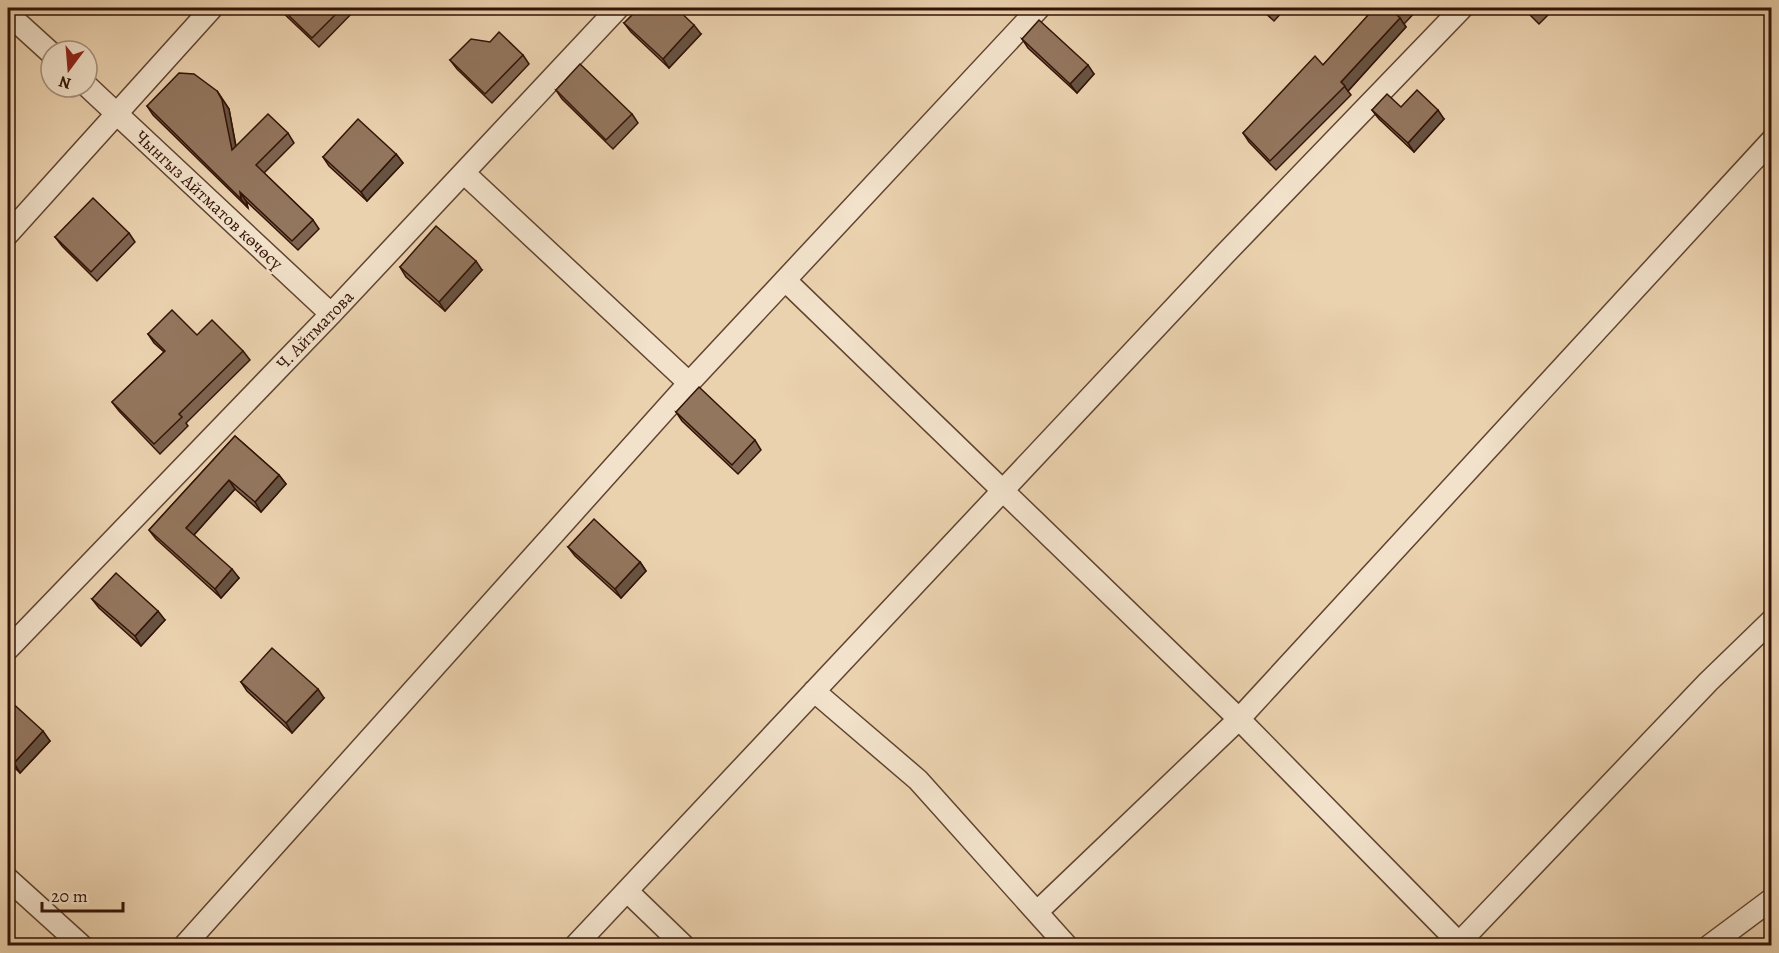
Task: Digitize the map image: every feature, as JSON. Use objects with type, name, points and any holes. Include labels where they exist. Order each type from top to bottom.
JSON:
[{"type":"street","points":[[8,234],[212,8]]},
{"type":"street","name":"Ч. Айтматова","points":[[8,649],[331,314],[618,8]]},
{"type":"street","points":[[184,945],[689,383],[1039,8]]},
{"type":"street","points":[[575,945],[1002,491],[1462,8]]},
{"type":"street","points":[[8,14],[39,42]]},
{"type":"street","name":"Чынгыз Айтматов көчөсү","points":[[99,97],[331,314]]},
{"type":"street","points":[[1037,912],[1239,719],[1772,140]]},
{"type":"street","points":[[464,173],[689,383]]},
{"type":"street","points":[[785,280],[1239,719],[1459,943],[1707,682],[1772,620]]},
{"type":"street","points":[[814,691],[918,780],[1067,945]]},
{"type":"street","points":[[8,879],[82,945]]},
{"type":"street","points":[[627,891],[684,945]]},
{"type":"street","points":[[1709,945],[1772,899]]},
{"type":"building","points":[[281,8],[342,8],[312,38]]},
{"type":"building","points":[[639,8],[676,8],[694,25],[663,59],[624,23]]},
{"type":"building","points":[[1362,8],[1404,8],[1397,15],[1400,18],[1341,82],[1345,86],[1270,161],[1243,133],[1315,56],[1323,65],[1369,14]]},
{"type":"building","points":[[1526,8],[1540,8],[1532,14]]},
{"type":"building","points":[[1039,20],[1088,65],[1070,84],[1022,39]]},
{"type":"building","points":[[499,32],[523,55],[485,94],[450,60],[471,39],[490,42]]},
{"type":"building","points":[[580,64],[632,114],[606,140],[556,90]]},
{"type":"building","points":[[179,73],[194,74],[217,91],[222,100],[232,150],[268,114],[288,133],[256,165],[313,220],[292,241],[240,192],[241,199],[147,106]]},
{"type":"building","points":[[1417,90],[1438,110],[1408,143],[1372,110],[1387,94],[1401,107]]},
{"type":"building","points":[[358,119],[396,154],[361,192],[323,157]]},
{"type":"building","points":[[93,198],[129,233],[91,272],[55,237]]},
{"type":"building","points":[[436,226],[476,261],[439,302],[400,267]]},
{"type":"building","points":[[172,310],[197,335],[212,320],[243,351],[179,414],[182,417],[154,444],[112,402],[165,351],[148,334]]},
{"type":"building","points":[[699,387],[755,440],[732,465],[676,412]]},
{"type":"building","points":[[235,436],[279,475],[255,502],[229,480],[186,528],[232,569],[215,589],[149,530]]},
{"type":"building","points":[[594,519],[640,562],[615,589],[568,547]]},
{"type":"building","points":[[116,573],[158,611],[135,636],[92,599]]},
{"type":"building","points":[[272,648],[318,689],[286,723],[241,682]]},
{"type":"building","points":[[8,699],[43,731],[14,763],[8,758]]}]
